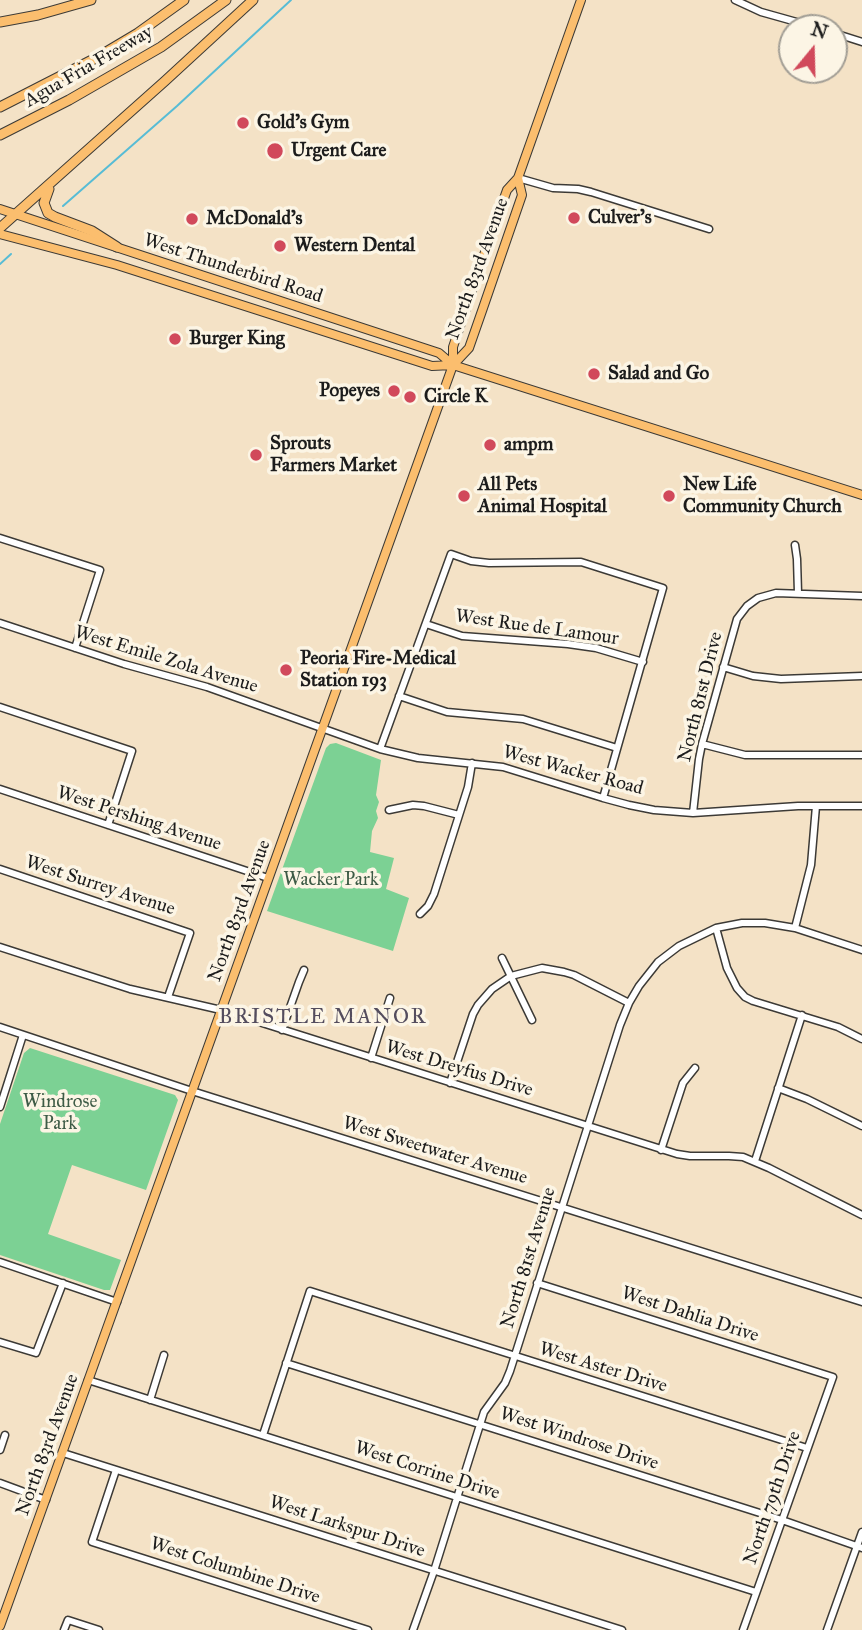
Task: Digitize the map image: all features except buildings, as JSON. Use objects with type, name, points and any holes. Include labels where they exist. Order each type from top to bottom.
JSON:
[{"type":"highway","points":[[0,22],[38,15],[91,0]]},
{"type":"highway","name":"Agua Fria Freeway","points":[[0,107],[96,58],[138,33],[184,0]]},
{"type":"highway","name":"Agua Fria Freeway","points":[[0,135],[77,96],[151,53],[226,0]]},
{"type":"highway","points":[[0,229],[253,0]]},
{"type":"highway","points":[[53,182],[44,203],[48,213],[92,231],[117,247]]},
{"type":"main road","name":"North 83rd Avenue","points":[[0,1626],[453,365],[453,346],[507,190],[519,178],[582,0]]},
{"type":"main road","name":"North 83rd Avenue","points":[[453,365],[469,348],[522,195],[519,178]]},
{"type":"main road","name":"West Thunderbird Road","points":[[0,209],[439,353],[453,365]]},
{"type":"main road","name":"West Thunderbird Road","points":[[0,234],[117,265],[432,366],[453,365],[862,495]]},
{"type":"street","points":[[735,0],[778,17]]},
{"type":"street","points":[[519,178],[553,188],[591,192],[709,229]]},
{"type":"street","points":[[0,538],[100,570],[75,648]]},
{"type":"street","points":[[795,545],[798,593],[862,596]]},
{"type":"street","points":[[380,749],[451,554],[471,561],[489,563],[581,562],[663,587],[603,799]]},
{"type":"street","name":"North 81st Drive","points":[[693,813],[702,744],[737,619],[747,606],[758,598],[776,593],[798,593]]},
{"type":"street","name":"West Emile Zola Avenue","points":[[0,623],[207,687],[322,729]]},
{"type":"street","name":"West Rue de Lamour","points":[[426,624],[462,636],[596,648],[643,662]]},
{"type":"street","points":[[723,667],[781,680],[862,676]]},
{"type":"street","points":[[399,696],[447,712],[523,719],[618,748]]},
{"type":"street","points":[[0,707],[132,751],[108,825]]},
{"type":"street","name":"West Wacker Road","points":[[322,729],[380,749],[418,758],[514,770],[603,799],[654,810],[693,813],[862,806]]},
{"type":"street","points":[[702,744],[745,754],[862,755]]},
{"type":"street","points":[[420,914],[434,894],[468,787],[472,763]]},
{"type":"street","name":"West Pershing Avenue","points":[[0,789],[268,878]]},
{"type":"street","points":[[389,810],[414,805],[459,815]]},
{"type":"street","points":[[795,928],[812,858],[816,806]]},
{"type":"street","name":"West Surrey Avenue","points":[[0,869],[190,933],[168,997]]},
{"type":"street","name":"North 81st Avenue","points":[[413,1630],[484,1412],[505,1383],[629,1003],[649,972],[668,953],[691,939],[716,928],[742,923],[765,923],[795,928],[862,950]]},
{"type":"street","points":[[716,928],[727,968],[745,997],[838,1027],[862,1039]]},
{"type":"street","name":"West Dreyfus Drive","points":[[0,947],[130,989],[221,1010],[661,1150],[690,1156],[729,1156],[755,1161],[862,1215]]},
{"type":"street","points":[[502,958],[532,1020]]},
{"type":"street","points":[[450,1083],[478,1005],[492,989],[511,976],[542,968],[564,971],[629,1003]]},
{"type":"street","points":[[282,1030],[304,970]]},
{"type":"street","points":[[371,1058],[390,998]]},
{"type":"street","points":[[755,1161],[802,1015]]},
{"type":"street","name":"West Sweetwater Avenue","points":[[0,1027],[192,1091],[862,1303]]},
{"type":"street","points":[[1,1103],[23,1035]]},
{"type":"street","points":[[661,1150],[683,1083],[695,1068]]},
{"type":"street","points":[[778,1088],[862,1126]]},
{"type":"street","points":[[0,1262],[117,1302]]},
{"type":"street","points":[[0,1342],[36,1353],[63,1283]]},
{"type":"street","name":"West Dahlia Drive","points":[[537,1283],[833,1377]]},
{"type":"street","name":"West Aster Drive","points":[[286,1363],[310,1291],[807,1448]]},
{"type":"street","points":[[150,1400],[164,1355]]},
{"type":"street","points":[[263,1435],[286,1363]]},
{"type":"street","name":"West Windrose Drive","points":[[286,1363],[860,1547]]},
{"type":"street","name":"North 79th Drive","points":[[743,1630],[833,1377]]},
{"type":"street","name":"West Corrine Drive","points":[[88,1380],[757,1592]]},
{"type":"street","points":[[0,1450],[5,1435]]},
{"type":"street","name":"West Larkspur Drive","points":[[63,1453],[622,1630]]},
{"type":"street","name":"West Columbine Drive","points":[[116,1470],[92,1542],[368,1630]]},
{"type":"street","points":[[0,1483],[46,1500]]},
{"type":"street","points":[[827,1630],[860,1547],[862,1532]]},
{"type":"street","points":[[64,1630],[68,1620],[99,1630]]},
{"type":"green space","name":"Wacker Park","points":[[336,743],[381,760],[376,795],[379,802],[376,811],[378,818],[372,831],[370,852],[394,858],[386,889],[409,898],[393,951],[267,911],[326,748]]},
{"type":"green space","name":"Windrose Park","points":[[30,1048],[175,1095],[178,1100],[146,1190],[72,1165],[48,1234],[121,1260],[110,1290],[0,1255],[0,1124],[24,1053]]},
{"type":"waterway","points":[[63,206],[177,106],[291,0]]},
{"type":"waterway","points":[[0,264],[11,254]]},
{"type":"place","name":"Gold's Gym","points":[[243,123]]},
{"type":"place","name":"Urgent Care","points":[[275,151]]},
{"type":"place","name":"Culver's","points":[[574,218]]},
{"type":"place","name":"McDonald's","points":[[192,219]]},
{"type":"place","name":"Western Dental","points":[[280,246]]},
{"type":"place","name":"Burger King","points":[[175,339]]},
{"type":"place","name":"Salad and Go","points":[[594,374]]},
{"type":"place","name":"Popeyes","points":[[394,391]]},
{"type":"place","name":"Circle K","points":[[410,397]]},
{"type":"place","name":"ampm","points":[[490,445]]},
{"type":"place","name":"Sprouts Farmers Market","points":[[256,455]]},
{"type":"place","name":"All Pets Animal Hospital","points":[[464,496]]},
{"type":"place","name":"New Life Community Church","points":[[669,496]]},
{"type":"place","name":"Peoria Fire-Medical Station 193","points":[[286,670]]},
{"type":"district","name":"BRISTLE MANOR","points":[[323,1018]]}]
